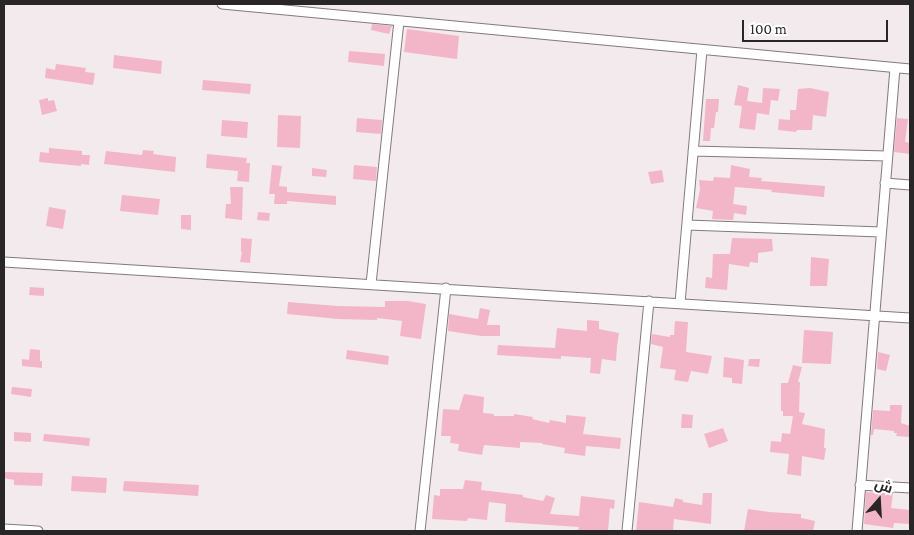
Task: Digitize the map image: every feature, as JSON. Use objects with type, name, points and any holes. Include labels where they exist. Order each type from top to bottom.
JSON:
[{"type":"street","points":[[222,4],[291,7],[400,21],[910,69]]},
{"type":"street","points":[[371,284],[400,21]]},
{"type":"street","points":[[680,303],[702,50]]},
{"type":"street","points":[[857,531],[895,68]]},
{"type":"street","points":[[693,152],[887,156]]},
{"type":"street","points":[[885,183],[910,185]]},
{"type":"street","points":[[687,225],[881,232]]},
{"type":"street","points":[[4,262],[874,314],[910,318]]},
{"type":"street","points":[[420,531],[446,288]]},
{"type":"street","points":[[627,531],[649,301]]},
{"type":"street","points":[[860,485],[910,488]]},
{"type":"street","points":[[4,529],[38,531]]},
{"type":"building","points":[[372,24],[392,26],[389,34],[371,30]]},
{"type":"building","points":[[407,29],[459,36],[457,59],[404,52]]},
{"type":"building","points":[[349,51],[385,54],[384,66],[348,62]]},
{"type":"building","points":[[114,55],[162,61],[161,74],[113,68]]},
{"type":"building","points":[[56,64],[86,68],[85,72],[95,73],[93,85],[45,78],[46,68],[55,70]]},
{"type":"building","points":[[203,80],[251,84],[250,94],[202,90]]},
{"type":"building","points":[[738,85],[749,88],[747,101],[762,103],[763,88],[780,89],[778,101],[771,100],[769,115],[757,113],[755,130],[739,128],[742,106],[734,105]]},
{"type":"building","points":[[810,88],[829,92],[826,117],[813,115],[812,130],[797,130],[796,132],[778,130],[779,119],[790,120],[790,110],[796,110],[798,89]]},
{"type":"building","points":[[48,98],[48,101],[54,100],[57,111],[42,115],[39,100]]},
{"type":"building","points":[[706,99],[719,99],[714,128],[711,128],[710,141],[703,141]]},
{"type":"building","points":[[278,115],[301,116],[300,148],[277,147]]},
{"type":"building","points":[[357,118],[382,120],[381,134],[356,132]]},
{"type":"building","points":[[897,118],[908,119],[905,142],[910,143],[910,154],[894,152]]},
{"type":"building","points":[[222,120],[248,122],[247,138],[221,136]]},
{"type":"building","points":[[49,148],[82,151],[82,155],[90,155],[89,165],[39,162],[40,152],[49,153]]},
{"type":"building","points":[[143,150],[154,151],[153,154],[176,157],[175,172],[104,164],[106,151],[142,155]]},
{"type":"building","points":[[207,154],[247,158],[246,163],[250,163],[249,182],[237,181],[238,171],[206,168]]},
{"type":"building","points":[[272,165],[282,166],[279,186],[287,187],[287,192],[336,196],[336,205],[287,201],[287,204],[274,204],[275,194],[269,194]]},
{"type":"building","points":[[354,165],[377,167],[376,181],[353,179]]},
{"type":"building","points":[[731,165],[750,169],[749,177],[762,178],[761,181],[825,186],[824,197],[735,187],[733,204],[747,206],[746,215],[734,213],[733,220],[712,219],[713,211],[696,208],[700,190],[699,180],[713,181],[714,177],[730,178]]},
{"type":"building","points":[[312,168],[327,170],[326,177],[312,176]]},
{"type":"building","points":[[662,170],[664,182],[651,184],[648,172]]},
{"type":"building","points":[[230,187],[243,187],[242,220],[225,218],[226,204],[231,204]]},
{"type":"building","points":[[122,195],[160,199],[158,215],[120,211]]},
{"type":"building","points":[[49,207],[66,210],[63,229],[46,226]]},
{"type":"building","points":[[258,212],[270,213],[269,221],[257,220]]},
{"type":"building","points":[[181,215],[191,215],[191,230],[181,229]]},
{"type":"building","points":[[241,238],[252,239],[250,263],[240,262],[242,252]]},
{"type":"building","points":[[732,238],[772,239],[773,251],[758,253],[758,263],[750,262],[749,267],[729,264],[727,290],[705,288],[706,277],[712,278],[713,254],[730,254]]},
{"type":"building","points":[[811,257],[829,259],[827,286],[810,286]]},
{"type":"building","points":[[30,287],[44,288],[44,296],[29,295]]},
{"type":"building","points":[[385,301],[408,301],[426,304],[421,339],[400,336],[402,321],[377,318],[377,320],[338,319],[287,314],[288,302],[385,307]]},
{"type":"building","points":[[480,308],[490,310],[487,325],[500,325],[500,336],[481,336],[448,331],[449,314],[478,319]]},
{"type":"building","points":[[587,320],[599,321],[599,329],[619,333],[616,361],[602,359],[600,374],[590,373],[591,358],[561,356],[561,359],[497,355],[498,345],[555,348],[557,328],[587,331]]},
{"type":"building","points":[[675,321],[688,322],[686,352],[712,356],[708,374],[691,371],[688,382],[674,380],[676,370],[660,368],[663,347],[651,344],[652,334],[670,337],[670,335],[674,335]]},
{"type":"building","points":[[804,330],[833,332],[831,364],[802,363]]},
{"type":"building","points":[[30,349],[40,350],[42,368],[22,366],[22,359],[29,360]]},
{"type":"building","points":[[347,350],[389,356],[388,365],[346,359]]},
{"type":"building","points":[[878,352],[890,355],[886,371],[877,369]]},
{"type":"building","points":[[724,357],[744,360],[742,384],[732,383],[732,378],[723,377]]},
{"type":"building","points":[[749,359],[760,359],[759,367],[748,366]]},
{"type":"building","points":[[793,365],[802,367],[798,382],[800,382],[799,412],[805,413],[802,424],[825,429],[824,448],[826,448],[824,460],[802,456],[801,476],[787,474],[789,454],[770,452],[771,441],[781,442],[782,433],[790,434],[793,416],[783,416],[783,411],[781,411],[781,383],[788,383]]},
{"type":"building","points":[[12,387],[32,389],[31,397],[11,394]]},
{"type":"building","points":[[464,394],[484,397],[483,413],[494,414],[494,416],[514,416],[514,414],[533,417],[532,419],[549,423],[550,420],[566,423],[566,415],[586,417],[583,434],[621,438],[620,449],[586,446],[585,456],[564,453],[565,448],[542,443],[520,442],[520,448],[484,445],[482,455],[458,451],[459,444],[450,443],[451,436],[441,436],[443,409],[459,410]]},
{"type":"building","points":[[890,405],[902,405],[901,423],[910,426],[910,437],[896,436],[897,433],[894,433],[894,431],[874,429],[873,435],[871,435],[873,410],[890,411]]},
{"type":"building","points":[[682,414],[693,415],[692,428],[681,428]]},
{"type":"building","points":[[723,428],[728,441],[709,448],[704,434]]},
{"type":"building","points":[[14,432],[31,433],[31,442],[14,441]]},
{"type":"building","points":[[44,434],[90,438],[89,446],[43,441]]},
{"type":"building","points":[[4,472],[43,473],[42,486],[14,485],[14,480],[4,478]]},
{"type":"building","points":[[72,476],[107,478],[106,493],[71,491]]},
{"type":"building","points":[[465,480],[482,482],[481,490],[523,495],[523,497],[543,501],[546,495],[555,498],[550,514],[579,516],[581,496],[615,500],[614,509],[610,508],[608,531],[578,531],[579,527],[505,522],[506,504],[489,502],[487,520],[468,518],[467,521],[432,519],[434,495],[440,496],[440,489],[463,489]]},
{"type":"building","points":[[124,481],[199,485],[198,496],[123,491]]},
{"type":"building","points":[[866,492],[893,493],[891,508],[910,510],[909,524],[894,523],[893,528],[864,524]]},
{"type":"building","points":[[703,493],[712,493],[711,524],[674,519],[673,531],[636,531],[639,502],[673,507],[675,498],[683,500],[683,502],[702,505]]},
{"type":"building","points":[[748,509],[801,514],[801,518],[815,521],[813,531],[744,531]]}]
